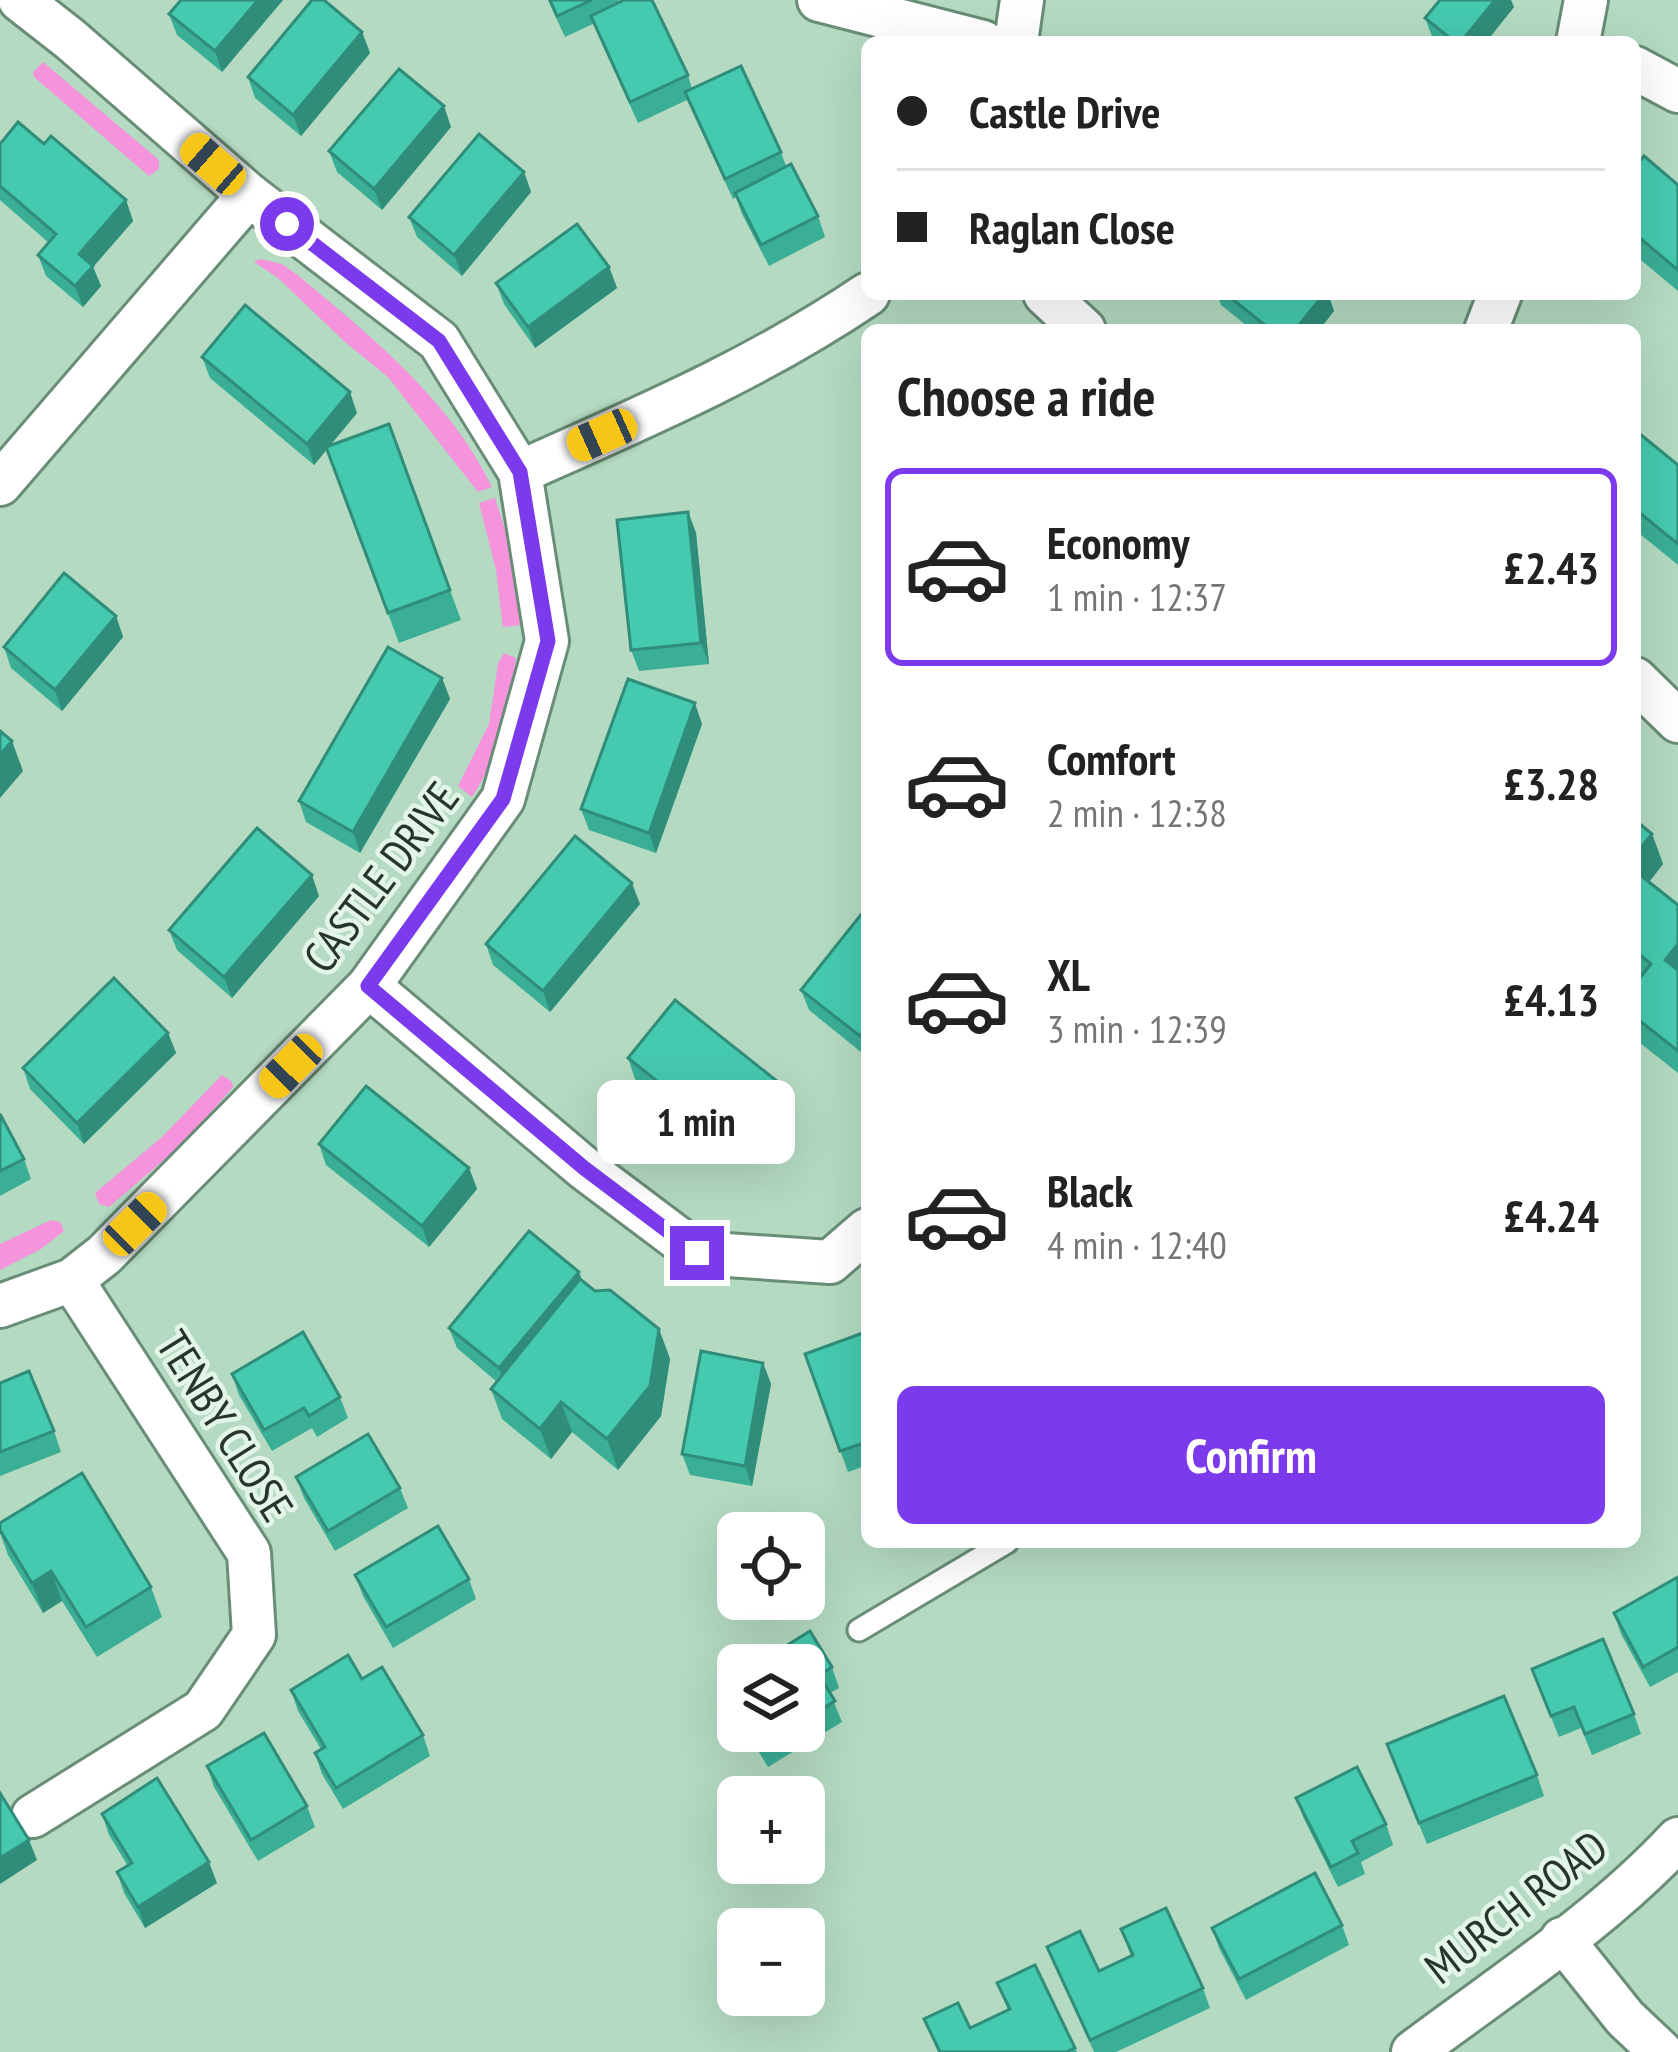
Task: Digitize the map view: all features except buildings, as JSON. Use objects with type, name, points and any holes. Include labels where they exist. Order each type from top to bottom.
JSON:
[{"type":"street","name":"CASTLE DRIVE","points":[[0,1306],[73,1280],[104,1255],[368,986],[503,799],[548,641],[520,472],[439,341],[249,195],[20,0]]},
{"type":"street","points":[[819,0],[960,36]]},
{"type":"street","points":[[1017,36],[1022,0]]},
{"type":"street","points":[[1641,71],[1678,92]]},
{"type":"street","points":[[0,484],[249,195]]},
{"type":"street","points":[[520,472],[727,380],[804,338],[861,299]]},
{"type":"street","points":[[1052,300],[1078,324]]},
{"type":"street","points":[[1641,685],[1678,721]]},
{"type":"street","points":[[368,986],[584,1168],[697,1253],[830,1262],[861,1235]]},
{"type":"street","name":"TENBY CLOSE","points":[[33,1816],[203,1711],[254,1635],[249,1553],[73,1280]]},
{"type":"street","name":"MURCH ROAD","points":[[1413,2052],[1562,1940],[1678,1839]]},
{"type":"street","points":[[1562,1940],[1625,2018],[1661,2052]]},
{"type":"lane","points":[[859,1630],[997,1548]]},
{"type":"shaded area","points":[[43,62],[159,160],[159,169],[149,176],[34,77]]},
{"type":"shaded area","points":[[254,262],[282,264],[300,277],[408,372],[455,426],[492,487],[478,492],[388,377]]},
{"type":"shaded area","points":[[495,498],[510,545],[520,625],[503,627],[496,570],[479,503]]},
{"type":"shaded area","points":[[504,653],[516,658],[507,712],[490,764],[472,797],[458,786],[489,724]]},
{"type":"shaded area","points":[[222,1075],[233,1087],[186,1141],[109,1207],[99,1204],[95,1193],[162,1137]]},
{"type":"shaded area","points":[[51,1220],[60,1222],[64,1231],[0,1270],[0,1244]]},
{"type":"route","points":[[287,224],[439,341],[520,472],[548,641],[503,799],[368,986],[584,1168],[697,1253]]}]
